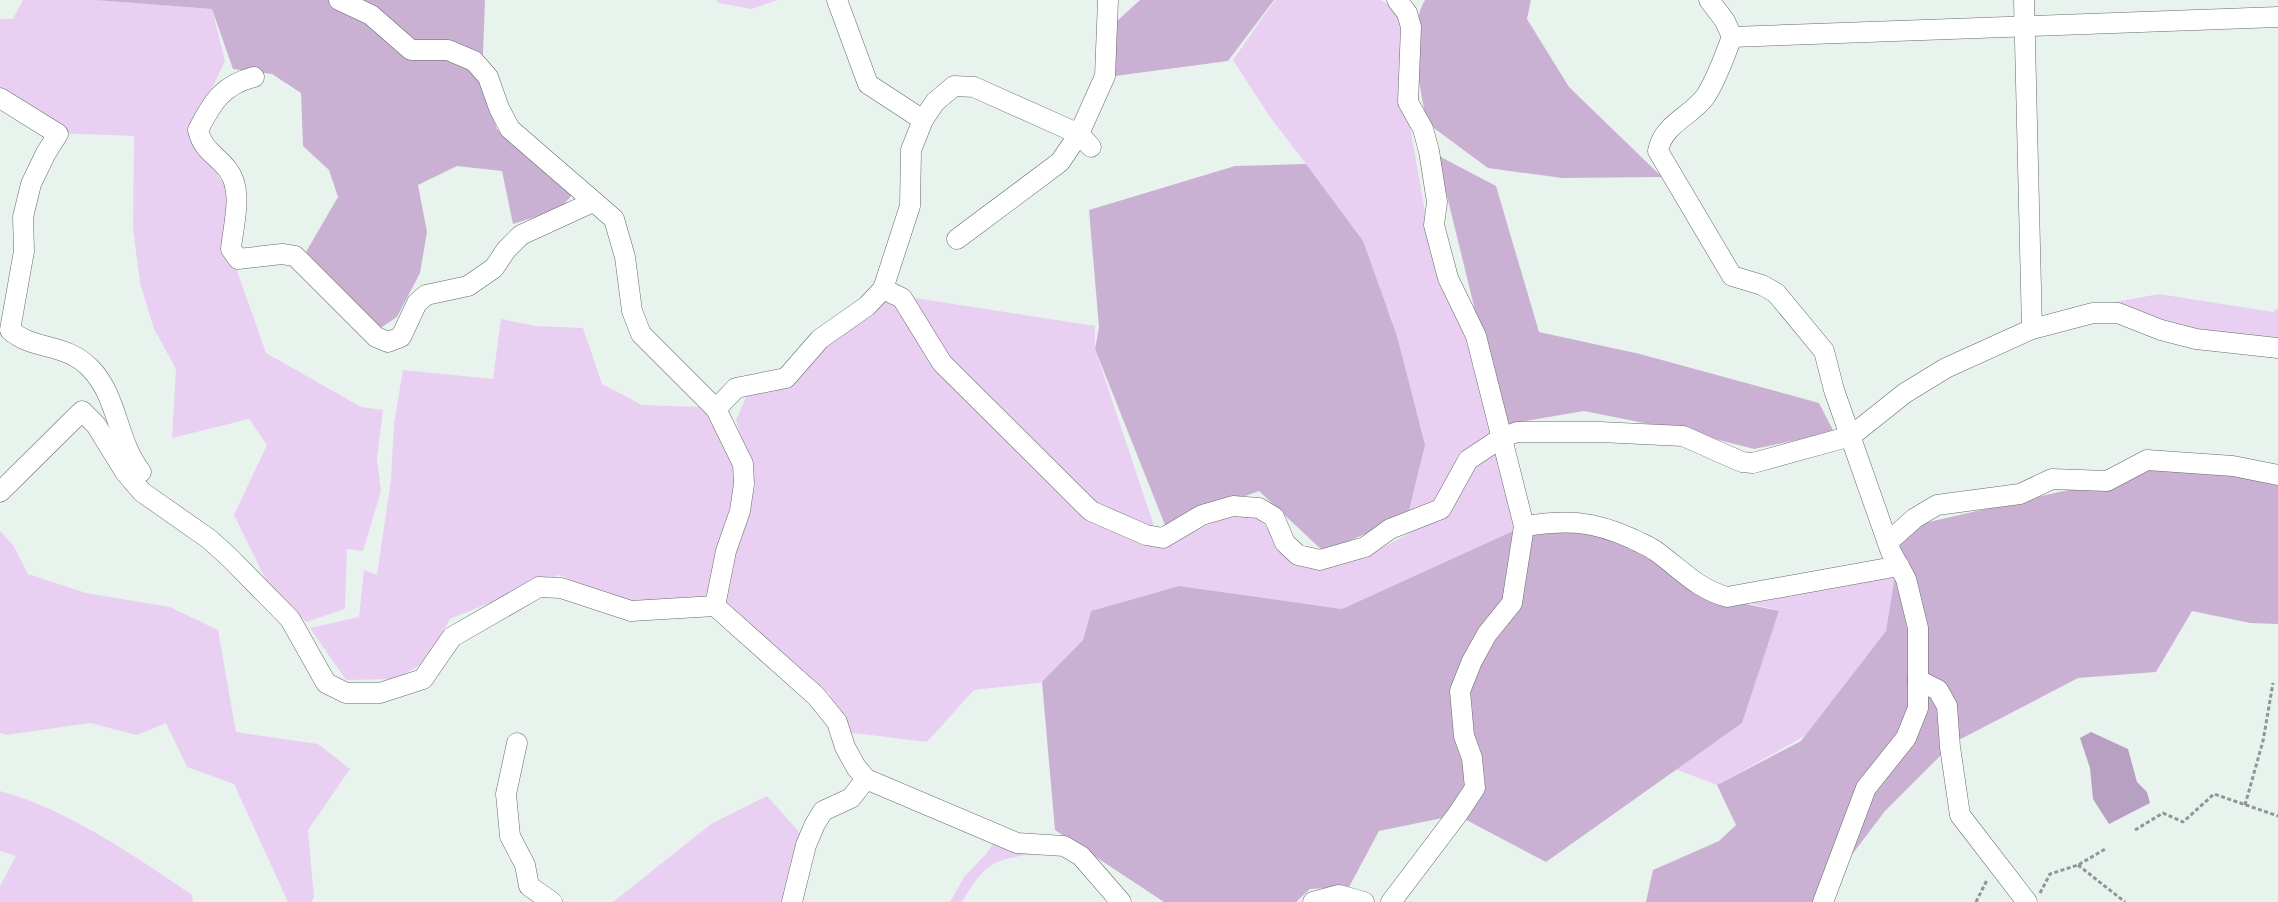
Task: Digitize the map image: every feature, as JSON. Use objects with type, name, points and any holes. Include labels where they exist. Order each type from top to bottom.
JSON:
[{"type":"street","points":[[339,0],[371,15],[411,50],[448,50],[474,61],[488,77],[499,108],[510,128],[614,220],[625,257],[632,311],[641,334],[716,409],[743,464],[744,484],[740,511],[726,551],[715,606]]},
{"type":"street","points":[[837,0],[868,84],[923,120]]},
{"type":"street","points":[[957,239],[1060,162],[1085,140],[1105,76],[1108,0]]},
{"type":"street","points":[[1391,902],[1475,788],[1472,758],[1464,736],[1460,691],[1480,648],[1512,603],[1516,567],[1524,526],[1476,336],[1448,278],[1434,225],[1437,202],[1429,151],[1423,130],[1408,102],[1411,27],[1407,13],[1398,0]]},
{"type":"street","points":[[1709,0],[1725,21],[1732,37],[1715,78],[1704,98],[1661,138],[1658,151],[1732,276],[1762,285],[1776,293],[1824,351],[1834,390],[1888,542],[1906,579],[1918,628],[1918,708],[1906,738],[1866,788],[1823,902]]},
{"type":"street","points":[[2024,0],[2032,329]]},
{"type":"street","points":[[1732,37],[2278,17]]},
{"type":"street","points":[[254,77],[239,80],[213,101],[198,130],[201,143],[228,170],[237,189],[231,249],[238,259],[282,254],[295,256],[376,338],[388,342],[401,337],[417,303],[426,295],[468,286],[494,268],[506,250],[521,235],[593,202]]},
{"type":"street","points":[[716,409],[736,388],[786,378],[820,339],[867,306],[883,289],[910,206],[911,150],[923,120],[935,102],[954,86],[974,87],[1085,140]]},
{"type":"street","points":[[0,98],[58,134],[30,184],[23,217],[24,252],[10,330],[18,338],[75,354],[92,370],[108,394],[130,459],[145,477],[156,503]]},
{"type":"street","points":[[883,289],[902,298],[942,363],[1091,511],[1146,534],[1163,538],[1202,515],[1233,506],[1259,508],[1274,518],[1285,543],[1298,554],[1320,560],[1365,547],[1390,530],[1441,509],[1468,460],[1501,438],[1517,432],[1600,432],[1683,436],[1742,462],[1753,463],[1851,436],[1905,393],[1946,368],[2032,329],[2107,311],[2118,313],[2161,330],[2196,339],[2278,348]]},
{"type":"street","points":[[0,492],[82,411],[96,425],[125,472],[142,492],[208,539],[230,558],[290,619],[326,682],[346,693],[380,693],[423,679],[452,637],[539,587],[560,588],[631,611],[715,606],[816,696],[837,722],[845,747],[856,767],[866,779],[1017,843],[1064,846],[1081,856],[1121,902]]},
{"type":"street","points":[[1888,542],[1915,518],[1937,505],[2020,494],[2052,479],[2107,482],[2146,460],[2233,466],[2278,475]]},
{"type":"street","points":[[1524,526],[1559,522],[1591,523],[1656,550],[1684,576],[1709,592],[1727,597],[1899,566]]},
{"type":"street","points":[[1918,680],[1938,690],[1947,706],[1950,747],[1960,815],[1996,863],[2033,899]]},
{"type":"street","points":[[517,743],[506,794],[510,836],[525,865],[529,886],[552,902]]},
{"type":"street","points":[[792,902],[806,845],[815,824],[823,811],[850,798],[866,779]]},
{"type":"street","points":[[1313,902],[1339,895],[1364,902]]},
{"type":"path","points":[[2246,805],[2264,742],[2273,684]]},
{"type":"path","points":[[2135,830],[2163,812],[2183,822],[2214,794],[2278,816]]},
{"type":"path","points":[[2033,899],[2050,874],[2078,865],[2107,848]]},
{"type":"path","points":[[1976,902],[1996,863]]},
{"type":"path","points":[[2078,865],[2125,902]]},
{"type":"shaded area","points":[[23,0],[98,0],[212,9],[225,61],[193,128],[192,142],[232,194],[235,265],[266,353],[361,407],[383,410],[377,458],[381,491],[363,551],[347,549],[345,609],[306,622],[267,582],[234,515],[267,445],[249,419],[172,438],[176,369],[154,329],[140,283],[133,228],[134,136],[55,133],[0,98],[0,19],[13,19]]},
{"type":"shaded area","points":[[95,0],[485,0],[482,80],[497,129],[573,194],[560,209],[513,224],[502,171],[457,166],[418,185],[427,232],[420,273],[397,317],[376,331],[306,252],[338,197],[329,170],[303,146],[301,93],[272,74],[233,69],[212,9]]},
{"type":"shaded area","points":[[717,0],[778,0],[751,9],[719,3]]},
{"type":"shaded area","points":[[1140,0],[1274,0],[1228,61],[1115,76],[1117,21]]},
{"type":"shaded area","points":[[1275,0],[1380,0],[1394,7],[1402,25],[1403,88],[1428,228],[1469,343],[1491,435],[1459,453],[1438,503],[1408,515],[1425,445],[1390,315],[1306,164],[1270,117],[1233,60]]},
{"type":"shaded area","points":[[1425,0],[1531,0],[1527,19],[1569,87],[1662,177],[1562,178],[1488,168],[1427,123],[1421,94],[1416,43],[1417,27]]},
{"type":"shaded area","points":[[1437,155],[1496,186],[1539,332],[1640,354],[1819,403],[1834,432],[1754,449],[1684,431],[1584,411],[1503,425]]},
{"type":"shaded area","points":[[1306,164],[1363,241],[1397,336],[1425,445],[1408,515],[1324,552],[1259,491],[1165,525],[1095,349],[1099,327],[1089,210],[1235,166]]},
{"type":"shaded area","points":[[883,293],[1095,326],[1095,349],[1161,547],[1222,518],[1247,509],[1265,525],[1296,566],[1367,556],[1445,514],[1471,463],[1496,451],[1524,526],[1342,609],[1179,586],[1091,611],[1083,640],[1046,682],[974,690],[927,742],[846,732],[829,693],[719,602],[755,485],[736,420],[748,393],[795,378]]},
{"type":"shaded area","points":[[2159,294],[2273,312],[2278,308],[2278,348],[2196,339],[2104,304]]},
{"type":"shaded area","points":[[501,319],[536,326],[583,328],[602,384],[642,405],[703,407],[735,461],[735,500],[706,598],[626,603],[559,575],[450,619],[427,661],[396,679],[346,680],[310,628],[359,617],[364,570],[377,575],[391,480],[394,423],[403,370],[493,379]]},
{"type":"shaded area","points":[[2156,461],[2278,478],[2278,624],[2250,623],[2192,611],[2156,672],[2078,678],[1953,743],[1885,811],[1816,902],[1646,902],[1653,870],[1719,841],[1736,825],[1717,785],[1801,741],[1886,631],[1903,528],[2107,481]]},
{"type":"shaded area","points":[[1524,526],[1614,532],[1727,600],[1779,611],[1742,723],[1546,862],[1457,815],[1379,831],[1349,887],[1310,889],[1296,902],[1164,902],[1055,830],[1042,682],[1083,640],[1091,611],[1179,586],[1342,609]]},
{"type":"shaded area","points":[[0,531],[13,545],[28,574],[86,593],[170,607],[218,630],[236,732],[318,744],[350,769],[308,830],[314,897],[311,902],[288,902],[234,784],[187,767],[166,723],[137,735],[90,723],[6,735],[0,733]]},
{"type":"shaded area","points":[[1899,566],[1886,631],[1805,736],[1717,785],[1675,769],[1742,723],[1779,611],[1727,597]]},
{"type":"shaded area","points":[[2091,732],[2128,749],[2137,782],[2147,792],[2150,803],[2109,824],[2093,799],[2090,768],[2080,738]]},
{"type":"shaded area","points":[[0,791],[50,809],[100,835],[192,895],[193,902],[0,902],[0,886],[16,856],[0,851]]},
{"type":"shaded area","points":[[767,796],[800,833],[789,897],[782,902],[613,902],[711,824]]},
{"type":"shaded area","points":[[995,841],[1036,854],[999,861],[984,871],[962,902],[950,902],[964,877],[986,854]]}]
